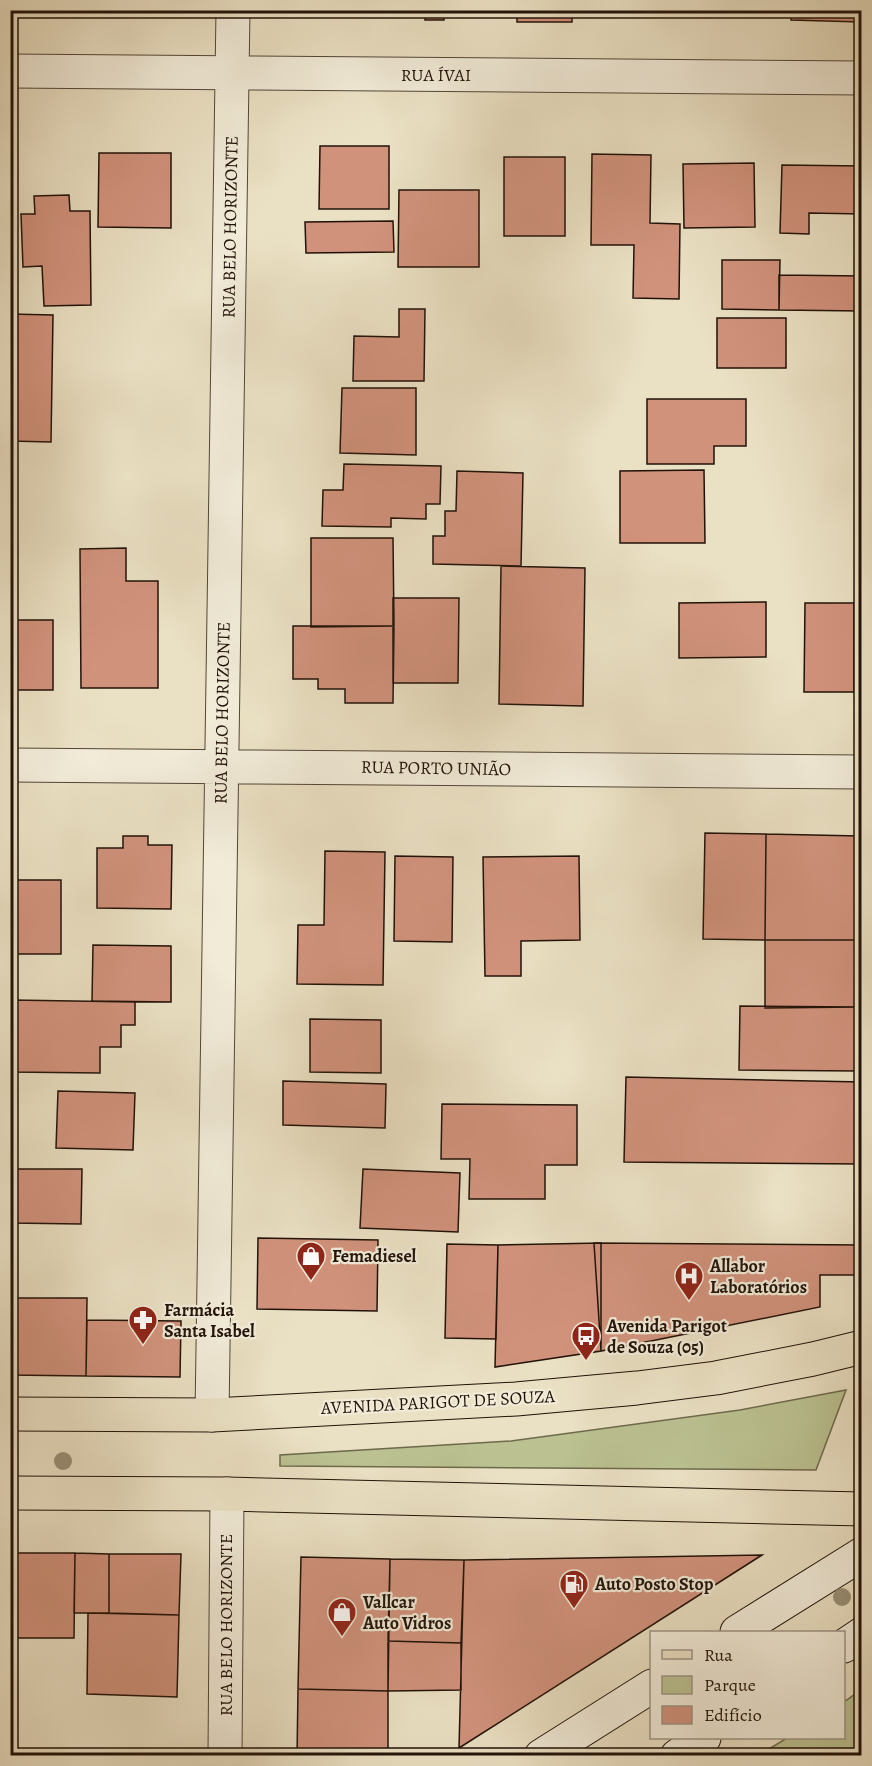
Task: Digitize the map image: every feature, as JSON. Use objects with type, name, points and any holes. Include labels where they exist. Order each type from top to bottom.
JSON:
[{"type":"main road","name":"AVENIDA PARIGOT DE SOUZA","points":[[10,1413],[212,1415],[516,1399],[716,1378],[861,1347]]},
{"type":"main road","points":[[10,1493],[227,1494],[861,1509]]},
{"type":"street","name":"RUA BELO HORIZONTE","points":[[212,1415],[233,10]]},
{"type":"street","name":"RUA ÍVAI","points":[[10,71],[861,78]]},
{"type":"street","name":"RUA PORTO UNIÃO","points":[[10,765],[861,772]]},
{"type":"street","name":"RUA BELO HORIZONTE","points":[[225,1755],[227,1494]]},
{"type":"street","points":[[739,1631],[861,1554]]},
{"type":"street","points":[[845,1645],[861,1634]]},
{"type":"street","points":[[541,1755],[650,1687]]},
{"type":"street","points":[[677,1755],[701,1739]]},
{"type":"green space","points":[[846,1390],[816,1470],[280,1466],[280,1455],[511,1441],[740,1410]]},
{"type":"green space","points":[[861,1690],[861,1753],[766,1751],[765,1755],[759,1755],[785,1739],[845,1739],[845,1701]]},
{"type":"building","points":[[425,10],[444,10],[444,20],[425,20]]},
{"type":"building","points":[[517,10],[572,10],[572,22],[517,22]]},
{"type":"building","points":[[595,10],[651,10],[651,14],[595,14]]},
{"type":"building","points":[[669,10],[728,10],[728,14],[669,14]]},
{"type":"building","points":[[792,10],[861,10],[860,22],[791,20]]},
{"type":"building","points":[[320,146],[389,146],[389,209],[319,209]]},
{"type":"building","points":[[99,153],[171,153],[171,228],[98,227]]},
{"type":"building","points":[[592,154],[651,155],[650,223],[680,224],[679,299],[633,298],[634,245],[591,245]]},
{"type":"building","points":[[504,157],[565,157],[565,236],[504,236]]},
{"type":"building","points":[[754,163],[755,227],[684,228],[683,164]]},
{"type":"building","points":[[782,165],[862,166],[862,214],[809,213],[809,234],[780,233]]},
{"type":"building","points":[[399,190],[479,190],[479,267],[398,267]]},
{"type":"building","points":[[69,195],[70,211],[90,211],[91,305],[44,306],[42,266],[23,267],[21,214],[35,214],[34,196]]},
{"type":"building","points":[[393,221],[394,252],[306,253],[305,222]]},
{"type":"building","points":[[722,260],[780,260],[779,310],[722,309]]},
{"type":"building","points":[[779,275],[862,276],[862,311],[779,310]]},
{"type":"building","points":[[399,309],[425,309],[424,381],[353,381],[354,336],[399,337]]},
{"type":"building","points":[[10,314],[53,315],[51,442],[10,441]]},
{"type":"building","points":[[717,318],[786,318],[786,368],[717,368]]},
{"type":"building","points":[[342,388],[416,388],[416,455],[340,453]]},
{"type":"building","points":[[647,399],[746,399],[746,446],[714,446],[714,464],[647,464]]},
{"type":"building","points":[[344,464],[441,466],[440,504],[426,504],[426,519],[391,518],[391,527],[322,526],[323,490],[343,490]]},
{"type":"building","points":[[704,470],[705,543],[620,543],[620,471]]},
{"type":"building","points":[[457,471],[523,473],[521,566],[433,564],[433,536],[445,536],[445,511],[456,511]]},
{"type":"building","points":[[311,538],[393,538],[394,626],[311,627]]},
{"type":"building","points":[[126,548],[126,581],[158,581],[158,688],[81,688],[80,549]]},
{"type":"building","points":[[501,566],[585,568],[583,706],[499,704]]},
{"type":"building","points":[[393,598],[459,598],[458,683],[393,683]]},
{"type":"building","points":[[766,602],[766,657],[679,658],[679,603]]},
{"type":"building","points":[[805,603],[854,603],[854,692],[804,692]]},
{"type":"building","points":[[10,620],[53,620],[53,690],[10,690]]},
{"type":"building","points":[[293,626],[394,626],[393,703],[345,703],[345,689],[318,689],[318,679],[293,679]]},
{"type":"building","points":[[705,833],[766,834],[765,940],[703,939]]},
{"type":"building","points":[[766,834],[859,836],[859,940],[765,940]]},
{"type":"building","points":[[123,836],[148,836],[148,845],[172,845],[171,909],[97,908],[97,848],[123,848]]},
{"type":"building","points":[[325,851],[385,852],[383,985],[297,984],[298,925],[324,925]]},
{"type":"building","points":[[395,856],[453,857],[452,942],[394,941]]},
{"type":"building","points":[[579,856],[580,940],[521,941],[521,976],[485,976],[483,857]]},
{"type":"building","points":[[10,880],[61,880],[61,954],[10,954]]},
{"type":"building","points":[[765,940],[859,940],[859,1007],[765,1008]]},
{"type":"building","points":[[93,945],[171,946],[171,1002],[92,1001]]},
{"type":"building","points":[[11,1000],[135,1002],[135,1025],[121,1025],[121,1047],[100,1047],[100,1073],[10,1072]]},
{"type":"building","points":[[740,1006],[859,1007],[859,1071],[739,1070]]},
{"type":"building","points":[[310,1019],[381,1020],[381,1073],[310,1072]]},
{"type":"building","points":[[626,1077],[862,1082],[862,1164],[624,1162]]},
{"type":"building","points":[[283,1081],[386,1084],[385,1128],[283,1125]]},
{"type":"building","points":[[58,1091],[135,1093],[133,1150],[56,1148]]},
{"type":"building","points":[[442,1104],[577,1105],[577,1165],[545,1165],[545,1199],[469,1199],[470,1159],[441,1159]]},
{"type":"building","points":[[10,1169],[82,1169],[81,1224],[10,1223]]},
{"type":"building","points":[[363,1169],[460,1173],[458,1232],[360,1228]]},
{"type":"building","points":[[258,1238],[378,1240],[377,1311],[257,1309]]},
{"type":"building","points":[[594,1243],[862,1245],[862,1275],[820,1275],[820,1307],[601,1351]]},
{"type":"building","points":[[601,1243],[601,1351],[495,1367],[498,1245]]},
{"type":"building","points":[[447,1244],[498,1245],[496,1339],[445,1338]]},
{"type":"building","points":[[10,1298],[87,1298],[86,1376],[10,1375]]},
{"type":"building","points":[[87,1320],[181,1321],[180,1377],[86,1376]]},
{"type":"building","points":[[10,1553],[75,1553],[74,1638],[10,1638]]},
{"type":"building","points":[[75,1553],[109,1554],[109,1613],[74,1613]]},
{"type":"building","points":[[109,1554],[181,1554],[179,1615],[109,1613]]},
{"type":"building","points":[[762,1555],[459,1748],[464,1560]]},
{"type":"building","points":[[301,1557],[390,1559],[388,1691],[298,1689]]},
{"type":"building","points":[[390,1559],[464,1560],[461,1643],[388,1641]]},
{"type":"building","points":[[88,1613],[179,1615],[177,1697],[87,1694]]},
{"type":"building","points":[[388,1641],[461,1643],[461,1690],[388,1691]]},
{"type":"building","points":[[298,1689],[388,1691],[388,1756],[297,1756]]},
{"type":"place","name":"Femadiesel","points":[[311,1282]]},
{"type":"place","name":"Allabor Laboratórios","points":[[689,1302]]},
{"type":"place","name":"Farmácia Santa Isabel","points":[[143,1346]]},
{"type":"place","name":"Avenida Parigot de Souza (05)","points":[[586,1362]]},
{"type":"place","name":"Auto Posto Stop","points":[[574,1610]]},
{"type":"place","name":"Vallcar Auto Vidros","points":[[342,1638]]}]
